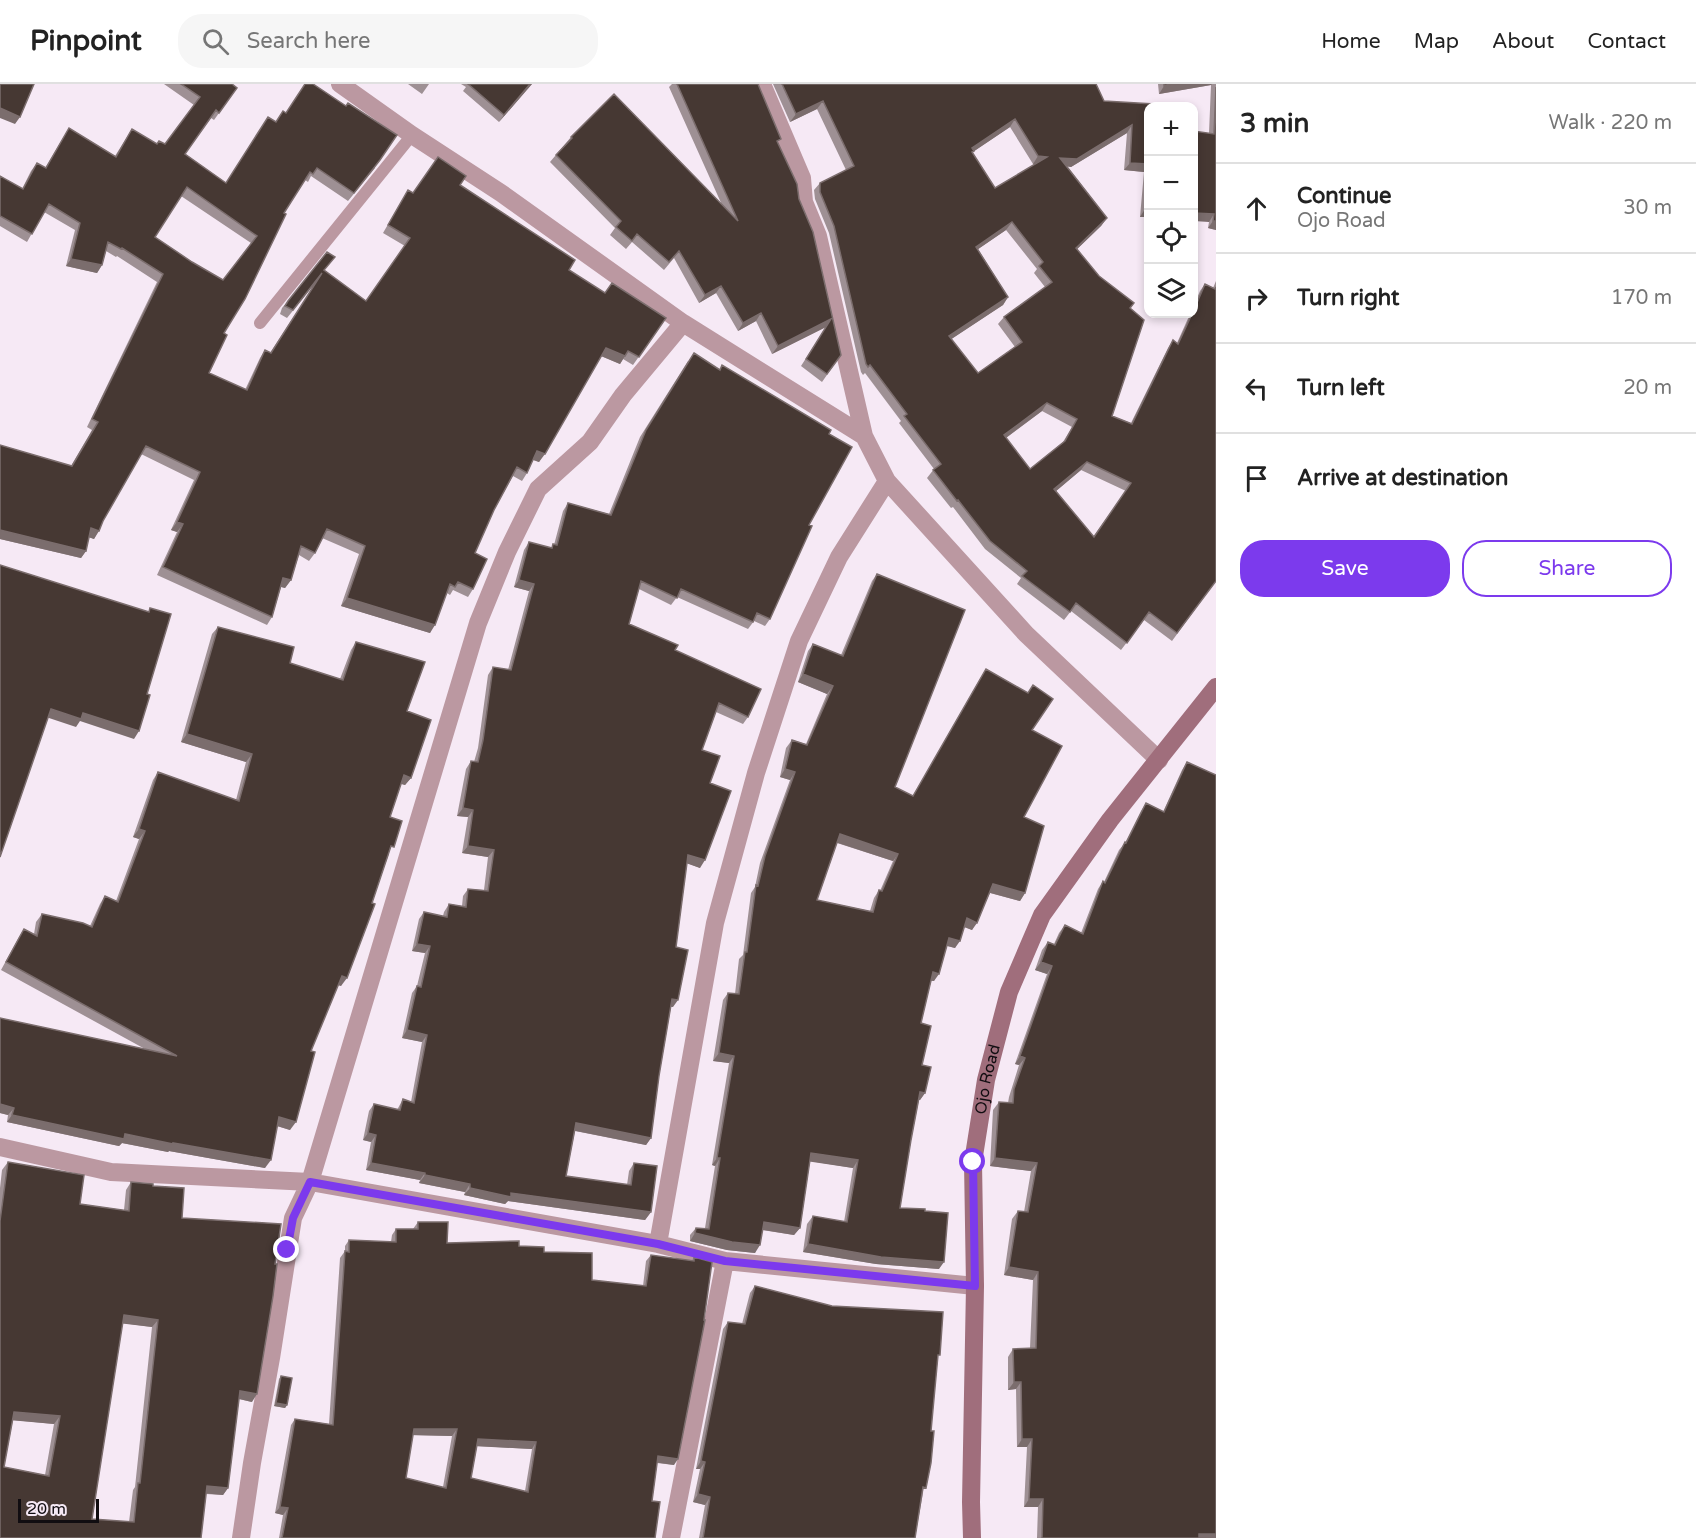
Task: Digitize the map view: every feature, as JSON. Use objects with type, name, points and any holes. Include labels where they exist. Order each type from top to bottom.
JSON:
[{"type":"street","points":[[762,84],[802,178],[804,202],[818,236],[864,436],[887,481],[1026,634],[1159,760]]},
{"type":"street","points":[[351,87],[412,135],[501,194],[683,323],[864,436]]},
{"type":"street","points":[[241,1538],[293,1218],[310,1182],[478,623],[507,552],[538,489],[590,442],[624,395],[683,323]]},
{"type":"street","points":[[658,1244],[715,923],[756,773],[800,641],[839,557],[887,481]]},
{"type":"street","name":"Ojo Road","points":[[972,1538],[975,1286],[973,1162],[986,1080],[1009,992],[1042,915],[1110,820],[1216,687]]},
{"type":"street","points":[[0,1147],[111,1172],[310,1182],[658,1244],[725,1261],[975,1286]]},
{"type":"street","points":[[671,1538],[725,1261]]},
{"type":"lane","points":[[260,322],[412,135]]},
{"type":"building","points":[[0,84],[34,84],[20,117],[0,108]]},
{"type":"building","points":[[181,84],[232,84],[237,88],[219,113],[216,110],[185,154],[226,183],[268,117],[276,122],[283,111],[286,113],[305,84],[313,84],[346,106],[348,103],[397,135],[354,193],[317,168],[313,174],[310,172],[284,213],[286,214],[245,299],[224,333],[227,335],[209,373],[247,390],[265,350],[271,353],[322,273],[293,310],[285,306],[327,252],[335,257],[324,270],[366,301],[410,238],[388,225],[408,190],[413,193],[438,157],[466,176],[460,185],[575,260],[569,270],[605,293],[612,283],[666,318],[639,357],[628,351],[625,356],[606,348],[545,454],[537,451],[527,473],[517,467],[475,553],[487,559],[473,589],[458,582],[455,587],[450,584],[435,625],[347,598],[365,546],[327,529],[315,553],[301,546],[291,580],[283,578],[272,617],[163,567],[183,524],[177,522],[200,472],[146,446],[99,531],[91,528],[86,551],[0,530],[0,445],[72,466],[98,422],[92,419],[163,274],[122,248],[108,242],[102,265],[71,259],[80,223],[49,204],[32,234],[0,216],[0,176],[23,189],[37,163],[46,168],[69,128],[116,157],[132,129],[157,144],[159,141],[165,144],[200,97]],"holes":[[[187,187],[257,236],[223,280],[155,237]]]},
{"type":"building","points":[[468,84],[530,84],[504,115]]},
{"type":"building","points":[[677,84],[758,84],[781,139],[777,141],[797,184],[799,199],[813,232],[841,355],[827,374],[806,359],[831,319],[778,346],[761,313],[743,323],[721,286],[705,295],[679,251],[669,262],[637,234],[632,241],[616,227],[621,221],[556,155],[614,94],[738,221]]},
{"type":"building","points":[[782,84],[1096,84],[1104,101],[1144,103],[1144,164],[1130,163],[1132,125],[1077,159],[1060,158],[1107,218],[1076,248],[1099,276],[1134,303],[1130,308],[1144,320],[1112,416],[1132,424],[1173,340],[1178,344],[1190,318],[1198,318],[1198,301],[1205,284],[1215,289],[1216,287],[1216,581],[1177,633],[1149,612],[1127,643],[1076,603],[1070,612],[1022,576],[1027,571],[990,541],[933,470],[941,464],[904,416],[907,414],[870,365],[868,367],[866,364],[834,226],[820,192],[820,183],[854,166],[823,101],[796,114]],"holes":[[[1015,119],[1038,156],[1047,157],[995,188],[972,152],[974,151],[972,148]],[[1012,222],[1043,262],[1039,266],[1052,282],[1004,317],[1022,342],[978,373],[949,336],[1008,297],[976,247]],[[1047,403],[1077,419],[1065,441],[1030,469],[1004,435]],[[1087,462],[1131,483],[1094,537],[1054,489]]]},
{"type":"building","points":[[1216,87],[1216,221],[1213,221],[1214,214],[1198,213],[1198,132],[1214,134]]},
{"type":"building","points":[[694,353],[720,370],[722,365],[831,430],[829,434],[852,447],[809,525],[812,526],[770,619],[757,613],[753,622],[681,589],[677,598],[641,581],[629,624],[678,645],[675,650],[761,689],[748,717],[719,703],[702,750],[720,756],[710,783],[731,791],[705,860],[688,855],[676,947],[688,950],[678,1000],[672,999],[651,1138],[576,1123],[566,1176],[631,1185],[634,1163],[657,1166],[651,1212],[511,1193],[511,1197],[470,1188],[470,1184],[425,1175],[425,1173],[371,1163],[376,1135],[368,1133],[374,1104],[400,1110],[403,1099],[414,1103],[427,1035],[407,1030],[417,986],[421,987],[430,946],[417,944],[424,912],[447,917],[449,904],[466,907],[468,889],[488,891],[494,850],[468,846],[473,810],[463,808],[471,761],[478,762],[483,740],[493,667],[511,670],[534,584],[519,580],[529,542],[552,548],[553,544],[557,545],[568,503],[611,515],[646,430]]},
{"type":"building","points":[[0,565],[149,612],[150,608],[171,614],[147,694],[150,695],[139,731],[83,713],[81,719],[51,709],[0,857]]},
{"type":"building","points":[[877,574],[965,610],[895,787],[913,796],[986,669],[1028,693],[1033,685],[1053,699],[1032,730],[1062,746],[1024,817],[1044,826],[1025,893],[993,884],[977,923],[967,918],[960,941],[949,938],[939,974],[933,972],[921,1023],[931,1026],[922,1065],[931,1067],[925,1093],[920,1092],[900,1208],[948,1213],[944,1262],[881,1257],[808,1244],[813,1216],[847,1222],[858,1160],[811,1153],[800,1228],[764,1222],[760,1245],[732,1242],[695,1233],[696,1228],[709,1229],[720,1158],[717,1158],[734,1056],[719,1053],[728,993],[739,994],[756,885],[758,886],[765,856],[795,772],[785,769],[792,740],[807,745],[833,686],[803,674],[813,644],[843,656]],"holes":[[[840,834],[898,854],[882,891],[879,890],[873,912],[817,900]]]},
{"type":"building","points":[[218,627],[294,647],[290,663],[343,680],[356,642],[425,662],[407,711],[431,720],[411,778],[404,775],[390,817],[402,821],[372,903],[375,904],[347,978],[342,976],[311,1051],[315,1052],[296,1122],[279,1117],[271,1160],[125,1134],[124,1139],[12,1115],[14,1108],[0,1104],[0,1018],[177,1056],[6,962],[24,929],[37,936],[42,914],[92,927],[105,896],[118,902],[145,831],[139,829],[158,772],[239,801],[252,754],[187,734]]},
{"type":"building","points":[[1187,762],[1216,775],[1216,1534],[1199,1534],[1199,1538],[1042,1538],[1043,1499],[1029,1499],[1032,1439],[1022,1439],[1021,1382],[1014,1382],[1013,1349],[1036,1348],[1038,1272],[1009,1267],[1018,1211],[1028,1212],[1037,1163],[995,1158],[999,1102],[1013,1103],[1014,1089],[1025,1058],[1020,1056],[1052,966],[1041,962],[1048,942],[1055,945],[1065,925],[1083,934],[1103,881],[1105,883],[1146,803],[1164,812]]},
{"type":"building","points":[[8,1162],[84,1175],[80,1204],[129,1211],[131,1182],[153,1184],[153,1186],[184,1188],[182,1218],[281,1224],[273,1296],[257,1394],[240,1391],[228,1488],[207,1486],[201,1538],[0,1538],[0,1221]],"holes":[[[124,1315],[158,1320],[134,1522],[92,1519]],[[14,1412],[60,1416],[49,1476],[4,1467]]]},
{"type":"building","points":[[418,1222],[448,1222],[447,1243],[519,1241],[519,1246],[544,1247],[544,1252],[592,1253],[592,1280],[646,1286],[651,1255],[694,1261],[694,1257],[712,1262],[705,1320],[678,1459],[658,1456],[652,1501],[660,1502],[655,1538],[282,1538],[288,1508],[280,1507],[295,1419],[333,1425],[345,1251],[349,1252],[349,1240],[396,1242],[396,1229],[418,1229]],"holes":[[[414,1429],[457,1429],[446,1488],[406,1478]],[[478,1439],[536,1442],[528,1492],[471,1478]]]},
{"type":"building","points":[[755,1286],[832,1306],[943,1312],[931,1431],[934,1431],[931,1463],[926,1488],[923,1487],[915,1538],[703,1538],[710,1497],[698,1494],[705,1462],[701,1461],[728,1322],[745,1324]]},
{"type":"building","points":[[281,1376],[292,1378],[287,1405],[276,1403]]},
{"type":"route","points":[[287,1250],[293,1218],[310,1182],[658,1244],[725,1261],[975,1286],[973,1162]]}]
